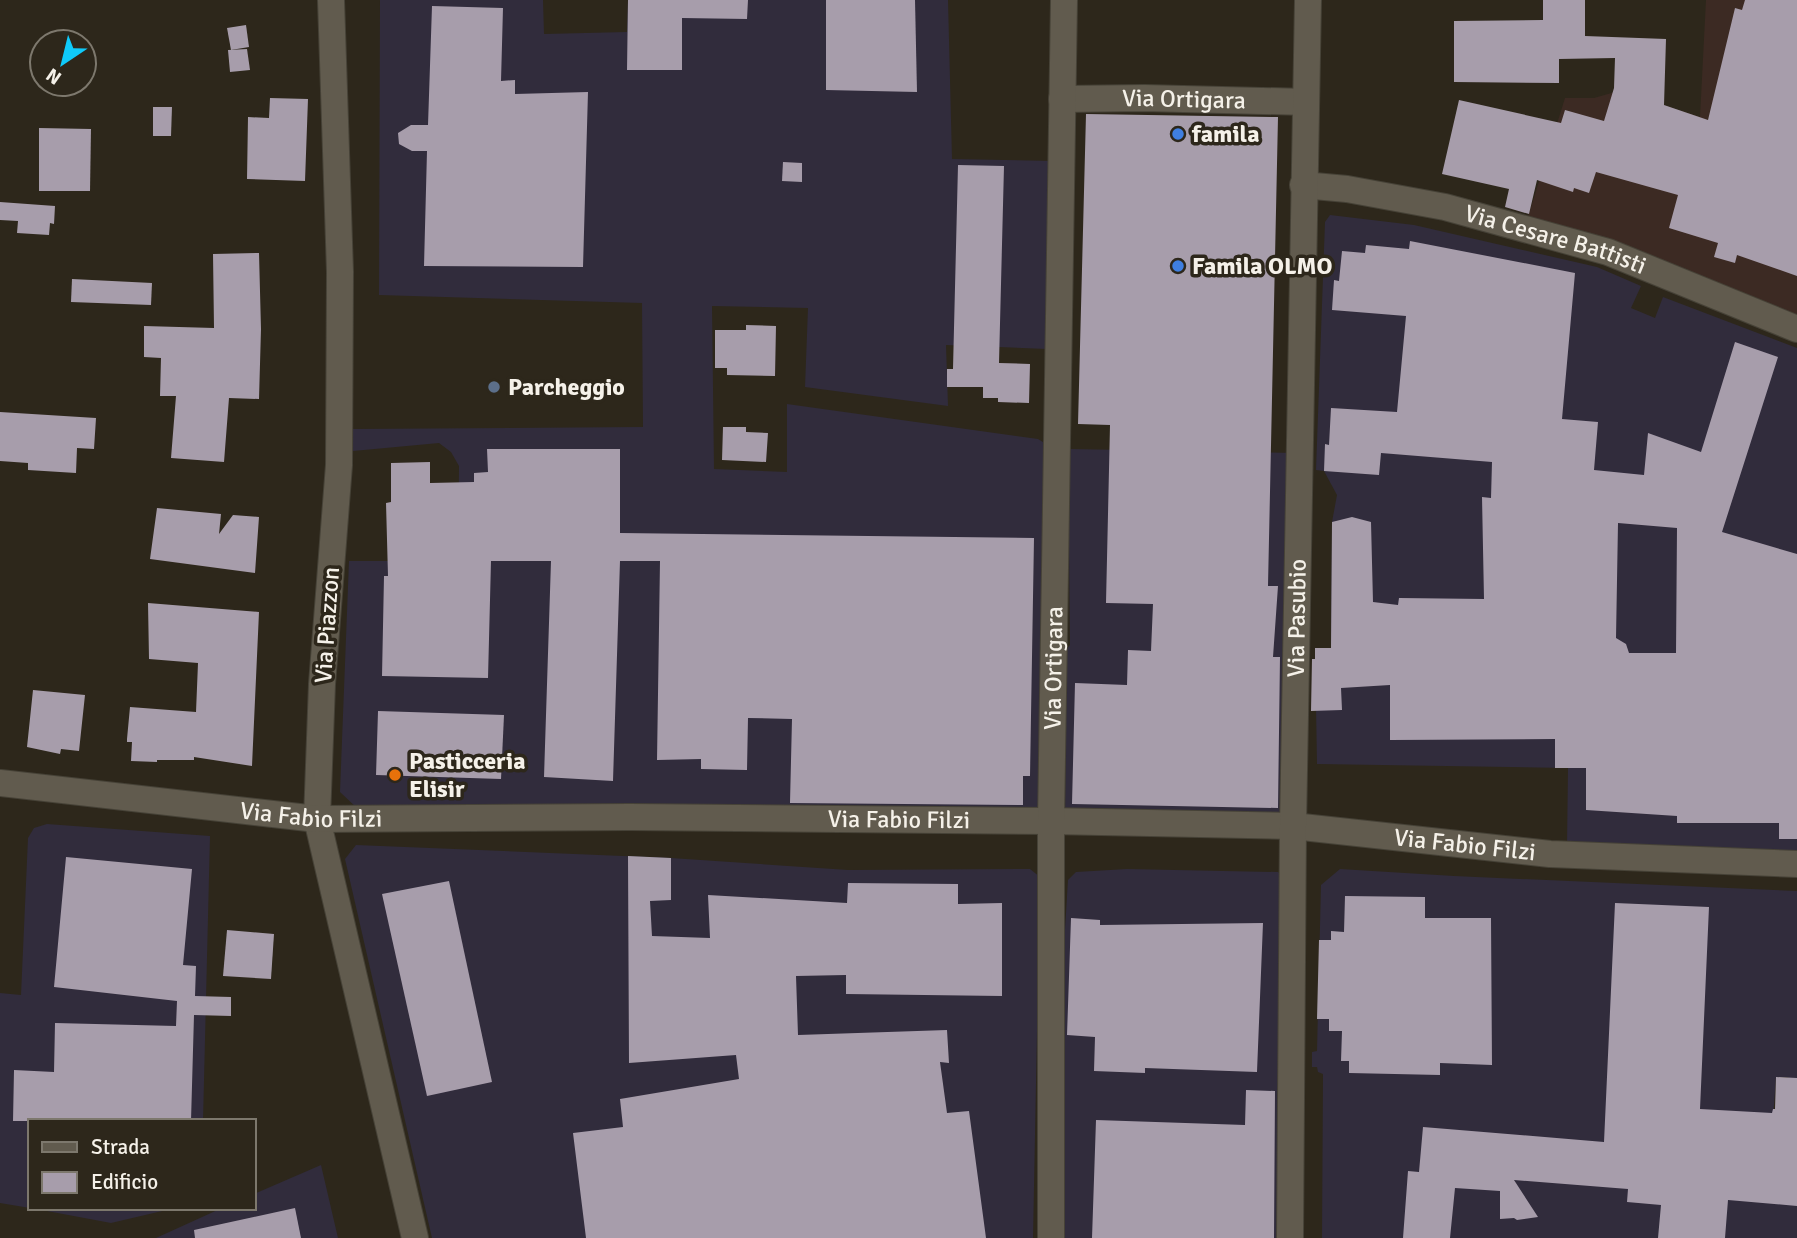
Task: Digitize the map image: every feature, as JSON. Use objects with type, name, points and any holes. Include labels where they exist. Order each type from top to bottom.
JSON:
[{"type":"street","name":"Via Piazzon","points":[[331,0],[340,272],[339,465],[321,684],[317,819],[415,1238]]},
{"type":"street","name":"Via Ortigara","points":[[1051,1238],[1051,821],[1064,0]]},
{"type":"street","name":"Via Pasubio","points":[[1290,1238],[1293,826],[1308,0]]},
{"type":"street","name":"Via Ortigara","points":[[1062,99],[1306,102]]},
{"type":"street","name":"Via Cesare Battisti","points":[[1303,185],[1347,189],[1445,207],[1608,252],[1797,328]]},
{"type":"street","name":"Via Fabio Filzi","points":[[0,783],[317,819],[630,817],[1293,826],[1550,854],[1797,864]]},
{"type":"shaded area","points":[[380,0],[543,0],[544,34],[627,32],[628,0],[948,0],[952,159],[1053,161],[1047,349],[946,345],[948,406],[805,387],[808,308],[712,306],[714,469],[787,472],[787,404],[1038,439],[1046,444],[1038,827],[358,809],[340,792],[349,561],[458,561],[459,466],[451,452],[439,443],[353,451],[353,429],[643,427],[642,303],[379,295]]},
{"type":"shaded area","points":[[1706,0],[1797,0],[1797,317],[1527,220],[1565,98],[1594,98],[1615,92],[1700,117]]},
{"type":"shaded area","points":[[1330,215],[1414,225],[1597,267],[1641,286],[1631,308],[1655,318],[1663,297],[1797,348],[1797,854],[1567,846],[1568,768],[1317,764],[1315,648],[1331,648],[1332,522],[1337,495],[1324,471],[1316,470],[1325,222]]},
{"type":"shaded area","points":[[1068,449],[1296,453],[1292,838],[1065,825],[1066,650],[1070,645]]},
{"type":"shaded area","points":[[47,824],[210,836],[203,1119],[28,1119],[28,1208],[0,1203],[0,993],[21,995],[28,838],[34,828]]},
{"type":"shaded area","points":[[356,845],[671,858],[848,870],[1030,869],[1040,877],[1033,1238],[432,1238],[345,859]]},
{"type":"shaded area","points":[[1127,869],[1278,872],[1288,881],[1287,1238],[1057,1238],[1056,1078],[1068,880],[1076,872]]},
{"type":"shaded area","points":[[1340,869],[1797,891],[1797,1082],[1787,1077],[1776,1077],[1772,1133],[1797,1140],[1797,1238],[1322,1238],[1323,1074],[1318,1072],[1317,1067],[1312,1067],[1312,1052],[1317,1051],[1321,885]]},
{"type":"shaded area","points":[[321,1165],[338,1238],[156,1238],[218,1210],[256,1210],[256,1193]]},
{"type":"shaded area","points":[[42,1210],[166,1210],[111,1223]]},
{"type":"building","points":[[628,0],[748,0],[747,19],[682,18],[682,70],[627,70]]},
{"type":"building","points":[[826,0],[915,0],[917,92],[826,90]]},
{"type":"building","points":[[1543,0],[1585,0],[1585,36],[1666,39],[1664,105],[1708,120],[1735,8],[1742,10],[1745,0],[1797,0],[1797,276],[1737,255],[1735,263],[1714,257],[1718,243],[1669,228],[1678,195],[1596,172],[1589,193],[1574,188],[1573,192],[1537,180],[1529,214],[1505,207],[1509,189],[1442,174],[1459,100],[1561,123],[1565,110],[1604,121],[1614,88],[1615,58],[1559,59],[1559,83],[1454,82],[1454,21],[1543,20]]},
{"type":"building","points":[[432,6],[503,8],[501,81],[515,80],[515,94],[588,92],[583,267],[424,266],[427,151],[412,151],[399,144],[398,133],[411,125],[428,125]]},
{"type":"building","points":[[246,25],[249,47],[231,50],[227,28]]},
{"type":"building","points":[[247,49],[250,70],[230,72],[228,50]]},
{"type":"building","points":[[270,98],[308,99],[305,181],[247,179],[248,117],[269,118]]},
{"type":"building","points":[[153,107],[172,107],[171,136],[153,136]]},
{"type":"building","points":[[1086,114],[1278,117],[1268,586],[1278,586],[1273,657],[1280,657],[1278,808],[1072,804],[1075,683],[1127,685],[1128,650],[1151,651],[1153,604],[1106,603],[1110,425],[1078,424]]},
{"type":"building","points":[[39,128],[91,129],[90,191],[39,191]]},
{"type":"building","points":[[783,162],[802,163],[802,182],[782,181]]},
{"type":"building","points":[[958,165],[1004,166],[999,363],[1030,364],[1029,403],[998,402],[998,398],[983,398],[983,387],[947,387],[947,369],[953,369]]},
{"type":"building","points":[[0,202],[55,206],[54,224],[50,223],[49,235],[17,233],[18,221],[0,220]]},
{"type":"building","points":[[1410,241],[1575,273],[1562,419],[1598,422],[1594,470],[1644,475],[1648,433],[1701,452],[1735,342],[1778,357],[1722,532],[1797,554],[1797,839],[1779,839],[1779,823],[1677,823],[1677,816],[1586,810],[1586,768],[1555,768],[1555,739],[1390,740],[1390,685],[1341,688],[1342,710],[1311,711],[1312,659],[1315,659],[1315,648],[1331,648],[1332,522],[1352,517],[1371,522],[1373,602],[1398,605],[1399,598],[1484,599],[1482,497],[1491,498],[1492,462],[1381,453],[1379,475],[1324,471],[1331,408],[1397,412],[1406,316],[1332,310],[1334,280],[1339,281],[1342,251],[1365,253],[1366,245],[1409,249]],"holes":[[[1618,523],[1677,528],[1676,653],[1629,653],[1626,644],[1616,638]]]},
{"type":"building","points":[[259,253],[259,399],[229,398],[224,462],[171,458],[176,396],[160,396],[161,358],[144,357],[144,326],[214,328],[213,254]]},
{"type":"building","points":[[72,279],[152,283],[151,305],[71,302]]},
{"type":"building","points":[[746,325],[776,326],[775,376],[727,375],[727,368],[715,368],[715,330],[746,330]]},
{"type":"building","points":[[0,412],[96,418],[94,449],[77,448],[76,473],[28,470],[28,463],[0,461]]},
{"type":"building","points":[[723,427],[746,427],[746,432],[768,433],[766,462],[722,460]]},
{"type":"building","points":[[487,449],[620,449],[620,533],[1034,538],[1030,776],[1023,776],[1023,805],[790,803],[792,719],[748,718],[747,770],[701,769],[701,759],[657,760],[660,561],[620,561],[613,781],[544,777],[551,561],[491,561],[488,678],[382,676],[384,576],[388,576],[386,503],[391,502],[391,463],[430,462],[430,483],[474,482],[474,473],[488,472]]},
{"type":"building","points":[[157,508],[221,514],[219,534],[233,515],[259,517],[255,573],[150,559]]},
{"type":"building","points":[[148,603],[259,612],[252,766],[194,757],[194,760],[131,761],[132,742],[127,742],[130,707],[196,712],[198,663],[149,659]]},
{"type":"building","points":[[33,690],[85,695],[79,751],[61,749],[60,754],[27,747]]},
{"type":"building","points":[[378,711],[504,715],[501,779],[376,775]]},
{"type":"building","points":[[628,856],[671,858],[671,900],[650,901],[652,936],[710,938],[708,895],[847,903],[848,883],[958,884],[958,904],[1002,903],[1002,996],[846,994],[846,975],[796,976],[798,1035],[947,1030],[949,1063],[940,1062],[947,1113],[969,1111],[986,1238],[586,1238],[573,1133],[623,1127],[620,1099],[739,1079],[736,1055],[629,1063]]},
{"type":"building","points":[[66,857],[192,869],[183,965],[196,966],[195,996],[231,997],[231,1016],[194,1015],[191,1119],[13,1121],[14,1070],[54,1072],[55,1023],[176,1026],[177,1001],[54,987]]},
{"type":"building","points":[[449,881],[492,1082],[427,1096],[382,894]]},
{"type":"building","points":[[1345,896],[1425,897],[1425,918],[1491,918],[1492,1065],[1440,1063],[1440,1075],[1349,1073],[1349,1061],[1341,1061],[1342,1031],[1329,1031],[1329,1019],[1317,1019],[1319,940],[1331,940],[1331,931],[1344,932]]},
{"type":"building","points":[[1615,903],[1709,907],[1700,1109],[1772,1113],[1775,1109],[1776,1077],[1797,1078],[1797,1206],[1728,1200],[1725,1238],[1658,1238],[1661,1205],[1627,1202],[1628,1189],[1514,1180],[1538,1217],[1500,1219],[1500,1191],[1455,1188],[1450,1238],[1403,1238],[1408,1171],[1419,1172],[1423,1127],[1604,1142]]},
{"type":"building","points":[[1071,918],[1100,920],[1100,925],[1263,923],[1257,1072],[1145,1068],[1145,1073],[1094,1071],[1095,1037],[1067,1035]]},
{"type":"building","points":[[227,930],[274,934],[271,979],[223,976]]},
{"type":"building","points":[[1246,1090],[1275,1091],[1274,1238],[1092,1238],[1096,1120],[1245,1125]]},
{"type":"building","points":[[295,1208],[301,1238],[195,1238],[194,1230]]},
{"type":"place","name":"famila","points":[[1178,134]]},
{"type":"place","name":"Famila OLMO","points":[[1178,266]]},
{"type":"place","name":"Parcheggio","points":[[494,387]]},
{"type":"place","name":"Pasticceria Elisir","points":[[395,775]]}]
